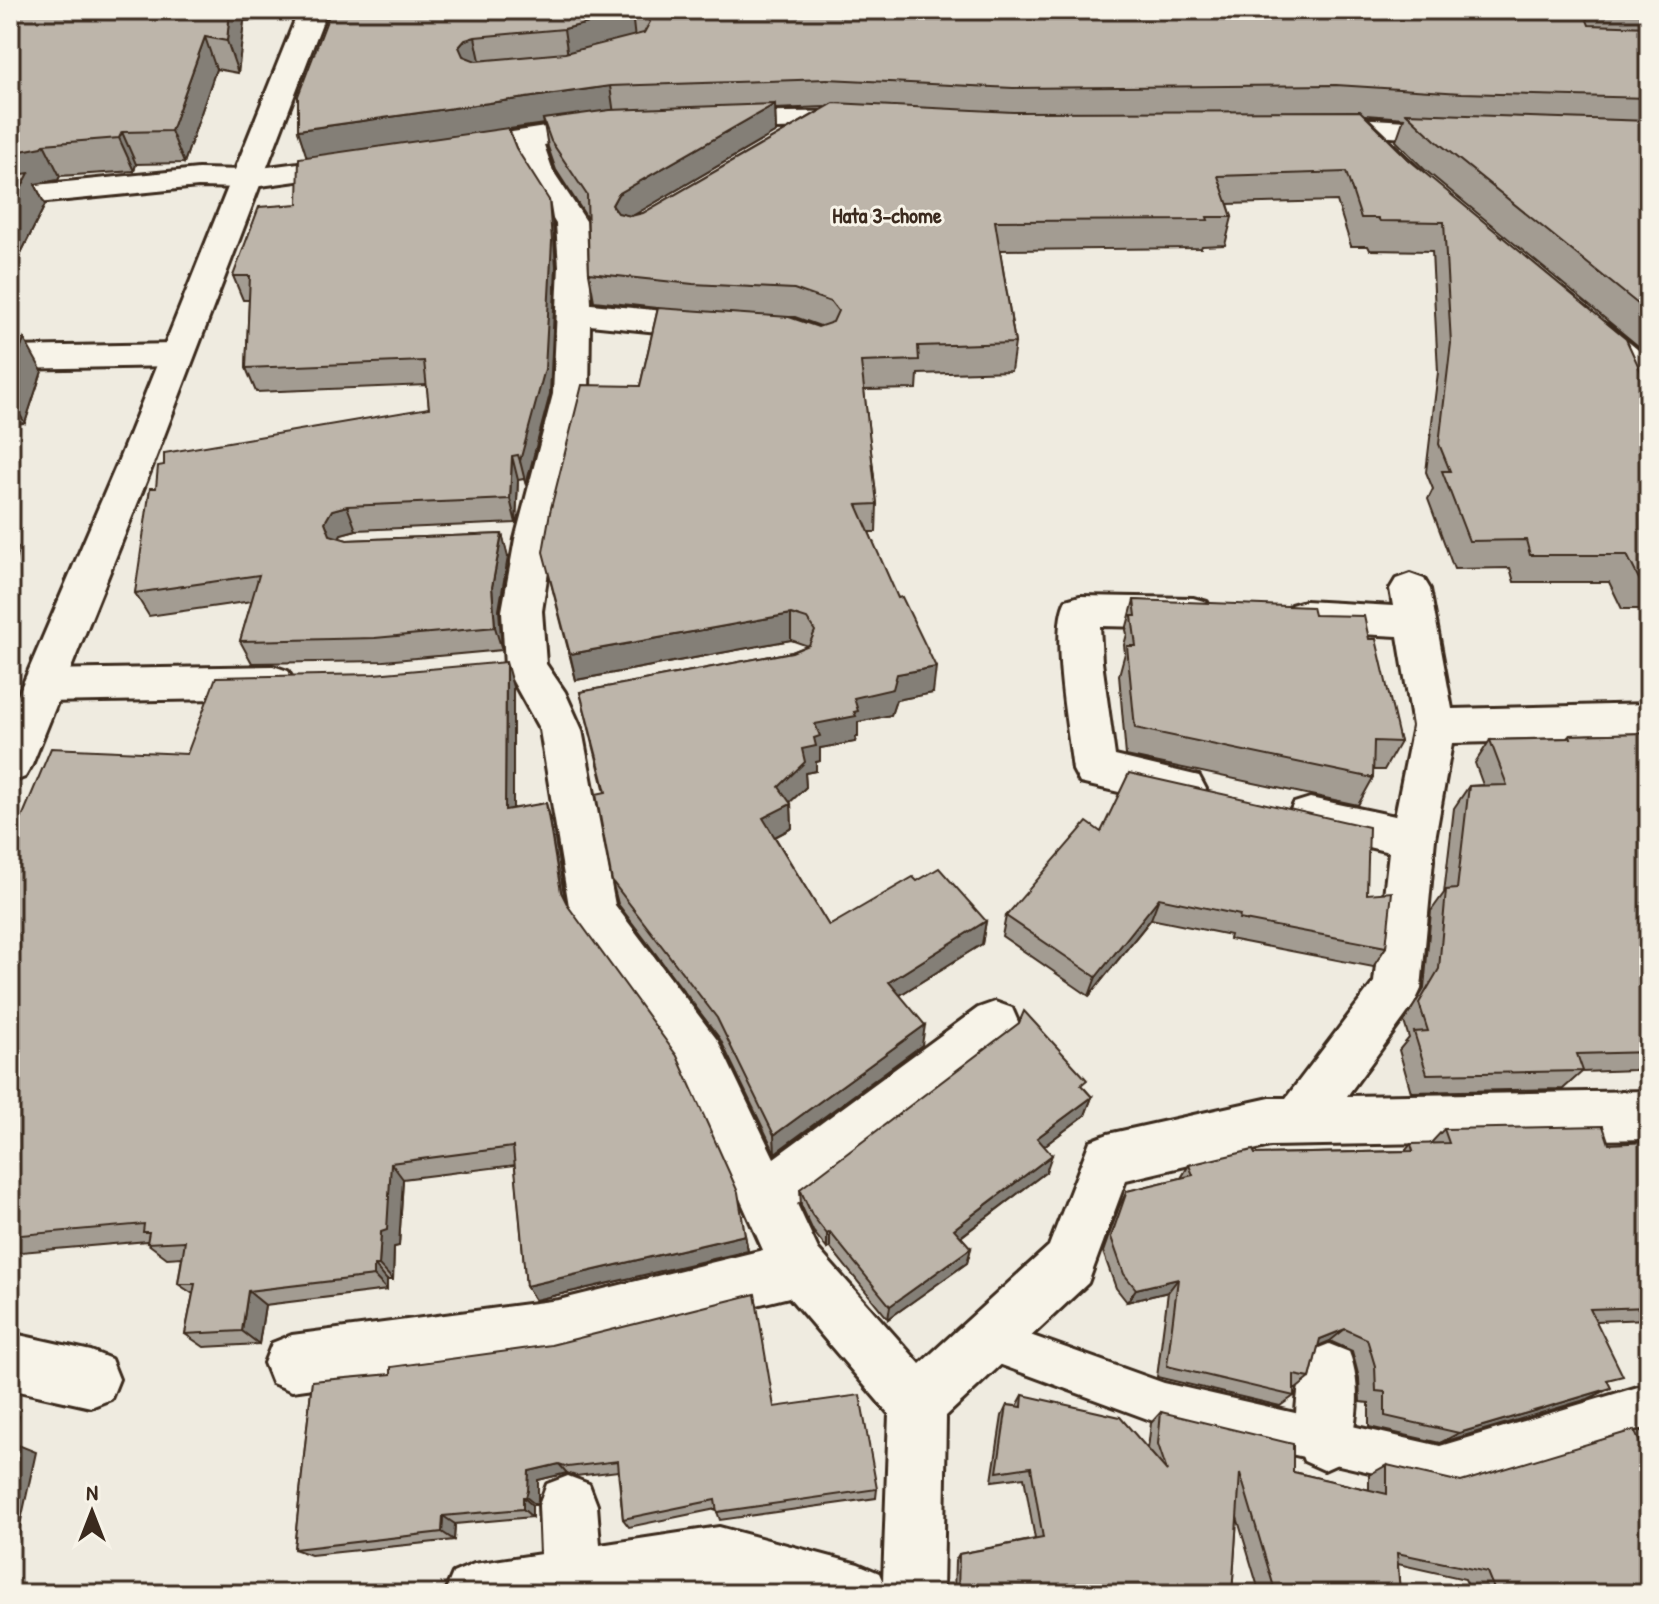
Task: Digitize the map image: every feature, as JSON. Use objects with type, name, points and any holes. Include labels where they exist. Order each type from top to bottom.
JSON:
[{"type":"street","points":[[10,765],[136,462],[313,10]]},
{"type":"street","points":[[433,153],[527,141],[621,117]]},
{"type":"street","points":[[776,149],[827,119]]},
{"type":"street","points":[[693,122],[827,119],[888,122]]},
{"type":"street","points":[[1297,125],[1481,134]]},
{"type":"street","points":[[1362,129],[1392,159]]},
{"type":"street","points":[[527,141],[538,171],[572,224],[575,313],[571,394],[519,540],[522,611],[510,669],[550,704],[561,730],[593,912],[701,1057],[799,1268],[918,1404],[913,1594]]},
{"type":"street","points":[[10,201],[36,194],[198,178],[246,179],[387,160]]},
{"type":"street","points":[[1569,310],[1649,378]]},
{"type":"street","points":[[575,313],[752,329]]},
{"type":"street","points":[[10,358],[176,355]]},
{"type":"street","points":[[1216,796],[1095,770],[1081,662],[1080,611],[1249,614],[1412,606],[1434,726],[1413,839],[1397,989],[1298,1122]]},
{"type":"street","points":[[43,686],[307,681]]},
{"type":"street","points":[[550,704],[595,695]]},
{"type":"street","points":[[1434,726],[1649,721]]},
{"type":"street","points":[[1277,809],[1413,839]]},
{"type":"street","points":[[764,1197],[995,1024]]},
{"type":"street","points":[[918,1404],[1069,1264],[1108,1159],[1270,1122],[1649,1115]]},
{"type":"street","points":[[292,1363],[559,1327],[799,1268]]},
{"type":"street","points":[[10,1361],[91,1379]]},
{"type":"street","points":[[1324,1441],[1329,1372]]},
{"type":"street","points":[[568,1505],[573,1579]]},
{"type":"street","points":[[474,1594],[719,1557],[858,1594]]},
{"type":"lane","points":[[988,1340],[1164,1404],[1440,1467],[1638,1408],[1649,1408]]},
{"type":"building","points":[[10,10],[230,10],[227,41],[205,37],[171,131],[122,132],[119,138],[44,144],[10,153]]},
{"type":"building","points":[[331,10],[1212,10],[1226,15],[1413,10],[1589,10],[1585,15],[1589,25],[1649,27],[1649,98],[1462,93],[1336,85],[1013,88],[827,79],[610,86],[298,130],[298,96]],"holes":[[[632,12],[644,15],[650,22],[644,33],[565,53],[476,61],[463,56],[459,47],[465,40],[475,37],[564,29]]]},
{"type":"building","points":[[834,103],[1013,112],[1360,111],[1408,159],[1626,339],[1649,389],[1649,582],[1641,583],[1627,555],[1530,555],[1526,540],[1469,541],[1442,471],[1450,471],[1439,444],[1451,343],[1444,222],[1361,218],[1346,172],[1218,176],[1232,217],[1207,217],[1208,220],[995,221],[1015,343],[918,346],[919,360],[861,362],[877,504],[857,505],[898,598],[902,597],[936,667],[897,674],[893,689],[854,698],[858,711],[854,712],[856,716],[815,724],[820,736],[814,738],[816,746],[802,749],[805,762],[779,787],[791,804],[763,818],[829,926],[913,877],[917,881],[939,868],[986,921],[889,982],[925,1025],[774,1135],[717,1018],[612,881],[596,794],[606,792],[580,692],[792,652],[809,645],[815,631],[807,619],[791,614],[570,654],[543,552],[582,385],[640,386],[658,308],[789,317],[818,327],[833,322],[838,311],[831,302],[794,289],[693,284],[589,273],[587,195],[551,141],[543,119],[610,110],[775,104],[618,194],[612,205],[618,213],[631,216],[643,213]]},
{"type":"building","points":[[1406,113],[1649,121],[1649,313],[1435,140]]},
{"type":"building","points":[[508,128],[516,148],[549,200],[552,241],[545,369],[520,461],[518,455],[512,456],[510,499],[347,506],[332,510],[325,522],[330,535],[347,540],[502,534],[492,587],[495,627],[375,638],[240,641],[259,575],[135,593],[150,488],[156,488],[158,466],[164,465],[164,453],[429,408],[424,361],[246,368],[250,276],[233,276],[259,207],[298,204],[299,158]]},
{"type":"building","points":[[29,173],[10,209],[10,176]]},
{"type":"building","points":[[10,339],[24,339],[10,379]]},
{"type":"building","points":[[1134,600],[1312,607],[1314,615],[1364,616],[1369,639],[1376,639],[1400,742],[1374,741],[1373,778],[1135,728],[1127,646],[1136,646],[1132,616],[1136,616]]},
{"type":"building","points":[[506,662],[505,810],[546,803],[561,892],[677,1056],[738,1192],[745,1235],[526,1286],[513,1147],[391,1163],[387,1230],[381,1232],[379,1265],[374,1265],[374,1276],[248,1291],[242,1331],[185,1334],[195,1284],[178,1284],[185,1241],[147,1243],[149,1232],[143,1232],[144,1224],[10,1236],[10,834],[15,822],[20,822],[51,748],[187,754],[216,677],[374,674]]},
{"type":"building","points":[[1649,733],[1649,1052],[1577,1054],[1583,1071],[1427,1074],[1414,1032],[1428,1031],[1419,1003],[1439,969],[1446,890],[1457,889],[1469,786],[1507,785],[1490,740]]},
{"type":"building","points":[[1129,773],[1369,827],[1367,894],[1392,892],[1386,947],[1239,919],[1240,915],[1159,898],[1096,977],[1006,916],[1087,822],[1101,832]]},
{"type":"building","points":[[1024,1011],[1087,1080],[1081,1085],[1092,1097],[1037,1138],[1052,1155],[954,1229],[971,1248],[890,1306],[830,1232],[827,1234],[812,1215],[800,1189],[1019,1023]]},
{"type":"building","points":[[1603,1126],[1609,1144],[1649,1142],[1649,1307],[1590,1309],[1623,1376],[1607,1380],[1611,1388],[1459,1433],[1385,1416],[1385,1392],[1376,1391],[1375,1366],[1367,1339],[1345,1329],[1320,1339],[1310,1378],[1294,1375],[1294,1396],[1167,1366],[1178,1279],[1136,1289],[1124,1274],[1111,1237],[1127,1191],[1193,1175],[1189,1165],[1253,1150],[1255,1154],[1413,1151],[1411,1144],[1449,1143],[1444,1129]]},
{"type":"building","points":[[755,1294],[774,1407],[860,1395],[877,1489],[717,1512],[715,1500],[623,1519],[618,1461],[568,1467],[559,1464],[529,1471],[523,1509],[443,1516],[442,1532],[294,1549],[312,1381],[391,1374],[391,1367],[551,1345]]},
{"type":"building","points":[[1023,1395],[1120,1417],[1167,1471],[1158,1444],[1161,1412],[1293,1444],[1293,1472],[1387,1494],[1387,1465],[1461,1482],[1634,1430],[1649,1461],[1649,1594],[1496,1594],[1487,1572],[1397,1553],[1400,1594],[1276,1594],[1240,1473],[1232,1594],[958,1594],[959,1554],[1043,1538],[1031,1467],[997,1472],[1007,1405],[1022,1407]]},
{"type":"district","name":"Hata 3-chome","points":[[887,215]]}]
